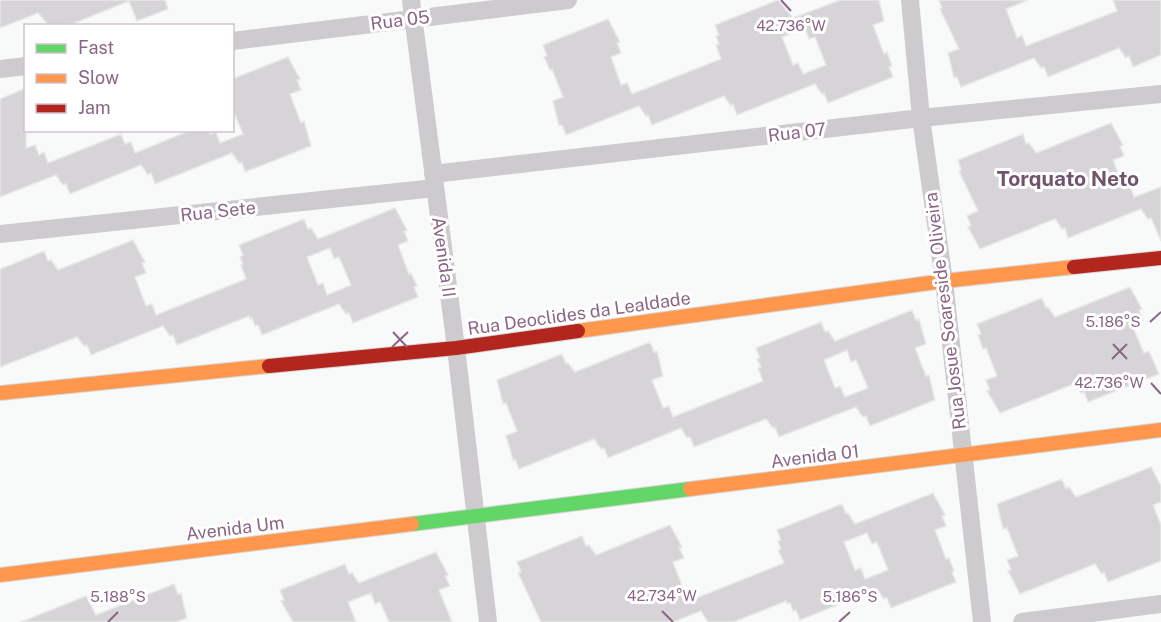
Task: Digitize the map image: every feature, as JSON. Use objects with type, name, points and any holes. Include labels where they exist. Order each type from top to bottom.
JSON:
[{"type":"street","name":"Avenida II","points":[[411,0],[456,348],[488,622]]},
{"type":"street","name":"Rua 05","points":[[234,41],[568,0]]},
{"type":"street","name":"Rua Josue Soareside Oliveira","points":[[910,0],[921,118],[944,282],[982,622]]},
{"type":"street","points":[[0,69],[24,66]]},
{"type":"street","name":"Rua 07","points":[[434,181],[921,118],[1161,94]]},
{"type":"street","name":"Rua Sete","points":[[0,234],[434,181]]},
{"type":"street","name":"Rua Deoclides da Lealdade","points":[[0,393],[456,348],[944,282],[1161,258]]},
{"type":"street","name":"Avenida 01","points":[[474,516],[1161,430]]},
{"type":"street","name":"Avenida Um","points":[[0,575],[474,516]]},
{"type":"street","points":[[1022,622],[1161,604]]},
{"type":"building","points":[[0,0],[165,0],[168,9],[137,21],[129,1],[72,24],[47,24],[38,13],[0,28]]},
{"type":"building","points":[[778,0],[793,18],[840,0],[879,0],[884,21],[873,25],[884,54],[887,52],[893,77],[828,103],[824,93],[822,94],[815,84],[737,115],[733,104],[731,106],[724,96],[652,125],[648,115],[646,116],[639,106],[566,135],[562,125],[559,126],[553,101],[563,97],[552,69],[550,70],[544,57],[547,56],[543,45],[608,19],[620,42],[617,43],[621,53],[611,57],[621,85],[627,83],[632,94],[721,59],[716,45],[719,44],[716,36],[719,35],[715,25]],"holes":[[[805,28],[809,39],[815,37],[826,65],[803,74],[798,63],[793,65],[782,37]]]},
{"type":"building","points":[[939,0],[1028,0],[1006,9],[1017,38],[1022,35],[1026,46],[1117,11],[1113,0],[1161,0],[1161,55],[1133,67],[1129,56],[1126,58],[1119,48],[1048,77],[1044,67],[1041,68],[1034,58],[961,87],[957,77],[954,78],[948,53],[959,49],[940,9],[942,8]]},
{"type":"building","points":[[288,57],[300,79],[297,80],[301,90],[290,94],[301,123],[304,121],[311,146],[245,172],[242,162],[239,163],[232,153],[155,184],[151,173],[148,175],[141,165],[70,194],[66,184],[63,185],[56,175],[0,197],[0,99],[24,89],[26,148],[35,145],[39,155],[44,152],[48,163],[121,134],[125,144],[131,142],[135,153],[186,132],[210,132],[210,134],[216,132],[220,143],[243,134],[234,113],[234,78]]},
{"type":"building","points":[[1111,123],[1123,145],[1120,146],[1124,156],[1113,160],[1124,189],[1130,186],[1134,197],[1161,187],[1161,241],[1151,218],[1148,219],[1141,209],[1068,238],[1065,228],[1062,229],[1055,219],[980,249],[968,227],[971,226],[967,216],[978,211],[959,171],[961,170],[958,160],[1023,134],[1026,144],[1029,143],[1036,153]]},
{"type":"building","points":[[395,208],[407,230],[404,231],[408,241],[398,245],[409,274],[411,273],[417,286],[414,287],[418,297],[353,323],[349,313],[346,314],[339,304],[262,335],[258,325],[255,326],[249,316],[177,345],[173,335],[170,336],[163,326],[91,355],[87,345],[84,346],[77,337],[0,367],[0,269],[44,251],[48,261],[51,260],[58,270],[133,240],[145,262],[142,263],[146,273],[135,277],[146,306],[152,304],[156,315],[246,279],[241,265],[243,264],[240,257],[243,255],[239,245],[304,219],[308,229],[311,228],[318,239]],"holes":[[[330,248],[334,259],[339,257],[351,285],[327,295],[323,283],[318,285],[307,257]]]},
{"type":"building","points":[[1130,287],[1142,309],[1139,310],[1143,320],[1132,325],[1144,353],[1149,351],[1159,374],[1088,402],[1084,392],[1081,393],[1074,384],[1000,413],[987,391],[990,390],[986,380],[997,376],[986,348],[983,349],[977,324],[1042,298],[1046,308],[1048,307],[1055,317]]},
{"type":"building","points":[[912,310],[916,320],[919,319],[926,344],[915,348],[926,376],[929,375],[935,400],[870,426],[866,416],[863,417],[856,407],[779,437],[775,427],[773,428],[766,419],[694,447],[690,437],[687,438],[681,428],[608,458],[604,448],[601,449],[594,439],[519,469],[515,459],[513,460],[506,436],[517,431],[506,403],[503,404],[497,380],[562,354],[566,364],[568,363],[575,372],[650,342],[654,352],[657,351],[663,376],[652,380],[663,408],[669,406],[673,417],[763,381],[758,368],[761,367],[757,359],[760,358],[756,348],[821,322],[825,332],[828,331],[835,341]],"holes":[[[847,350],[851,362],[856,360],[868,388],[845,397],[840,386],[835,388],[824,360]]]},
{"type":"building","points":[[1151,467],[1161,486],[1161,502],[1153,505],[1161,525],[1161,561],[1108,582],[1104,572],[1102,574],[1095,564],[1020,594],[1008,571],[1011,570],[1007,560],[1018,556],[1007,528],[1003,529],[997,504],[1062,479],[1066,489],[1069,487],[1076,497]]},
{"type":"building","points":[[933,493],[945,515],[942,516],[946,526],[935,530],[946,559],[949,558],[956,582],[891,608],[887,598],[884,599],[877,589],[800,620],[796,610],[793,611],[790,603],[787,604],[786,601],[734,622],[708,622],[701,611],[673,622],[541,622],[518,573],[521,572],[517,562],[582,536],[586,546],[589,545],[596,555],[670,525],[682,547],[679,548],[684,558],[673,562],[684,591],[689,588],[694,599],[784,563],[778,550],[781,549],[778,541],[781,540],[777,530],[842,504],[846,514],[848,513],[855,524]],"holes":[[[867,533],[872,544],[877,542],[888,570],[865,579],[861,568],[855,570],[844,542]]]},
{"type":"building","points":[[436,552],[448,575],[445,576],[450,586],[439,590],[452,622],[389,622],[380,602],[375,604],[371,593],[348,602],[356,622],[293,622],[281,601],[284,600],[280,590],[345,564],[349,574],[352,573],[359,583]]},
{"type":"building","points":[[174,584],[178,594],[181,593],[187,618],[176,622],[21,622],[86,596],[96,615]]},
{"type":"traffic: fast","points":[[412,524],[690,489]]},
{"type":"traffic: slow","points":[[578,331],[944,281],[1074,267]]},
{"type":"traffic: slow","points":[[0,393],[269,366]]},
{"type":"traffic: slow","points":[[690,489],[1161,430]]},
{"type":"traffic: slow","points":[[0,575],[412,524]]},
{"type":"traffic: jam","points":[[1074,267],[1161,258]]},
{"type":"traffic: jam","points":[[269,366],[456,348],[578,331]]},
{"type":"district","name":"Torquato Neto","points":[[1068,178]]}]
